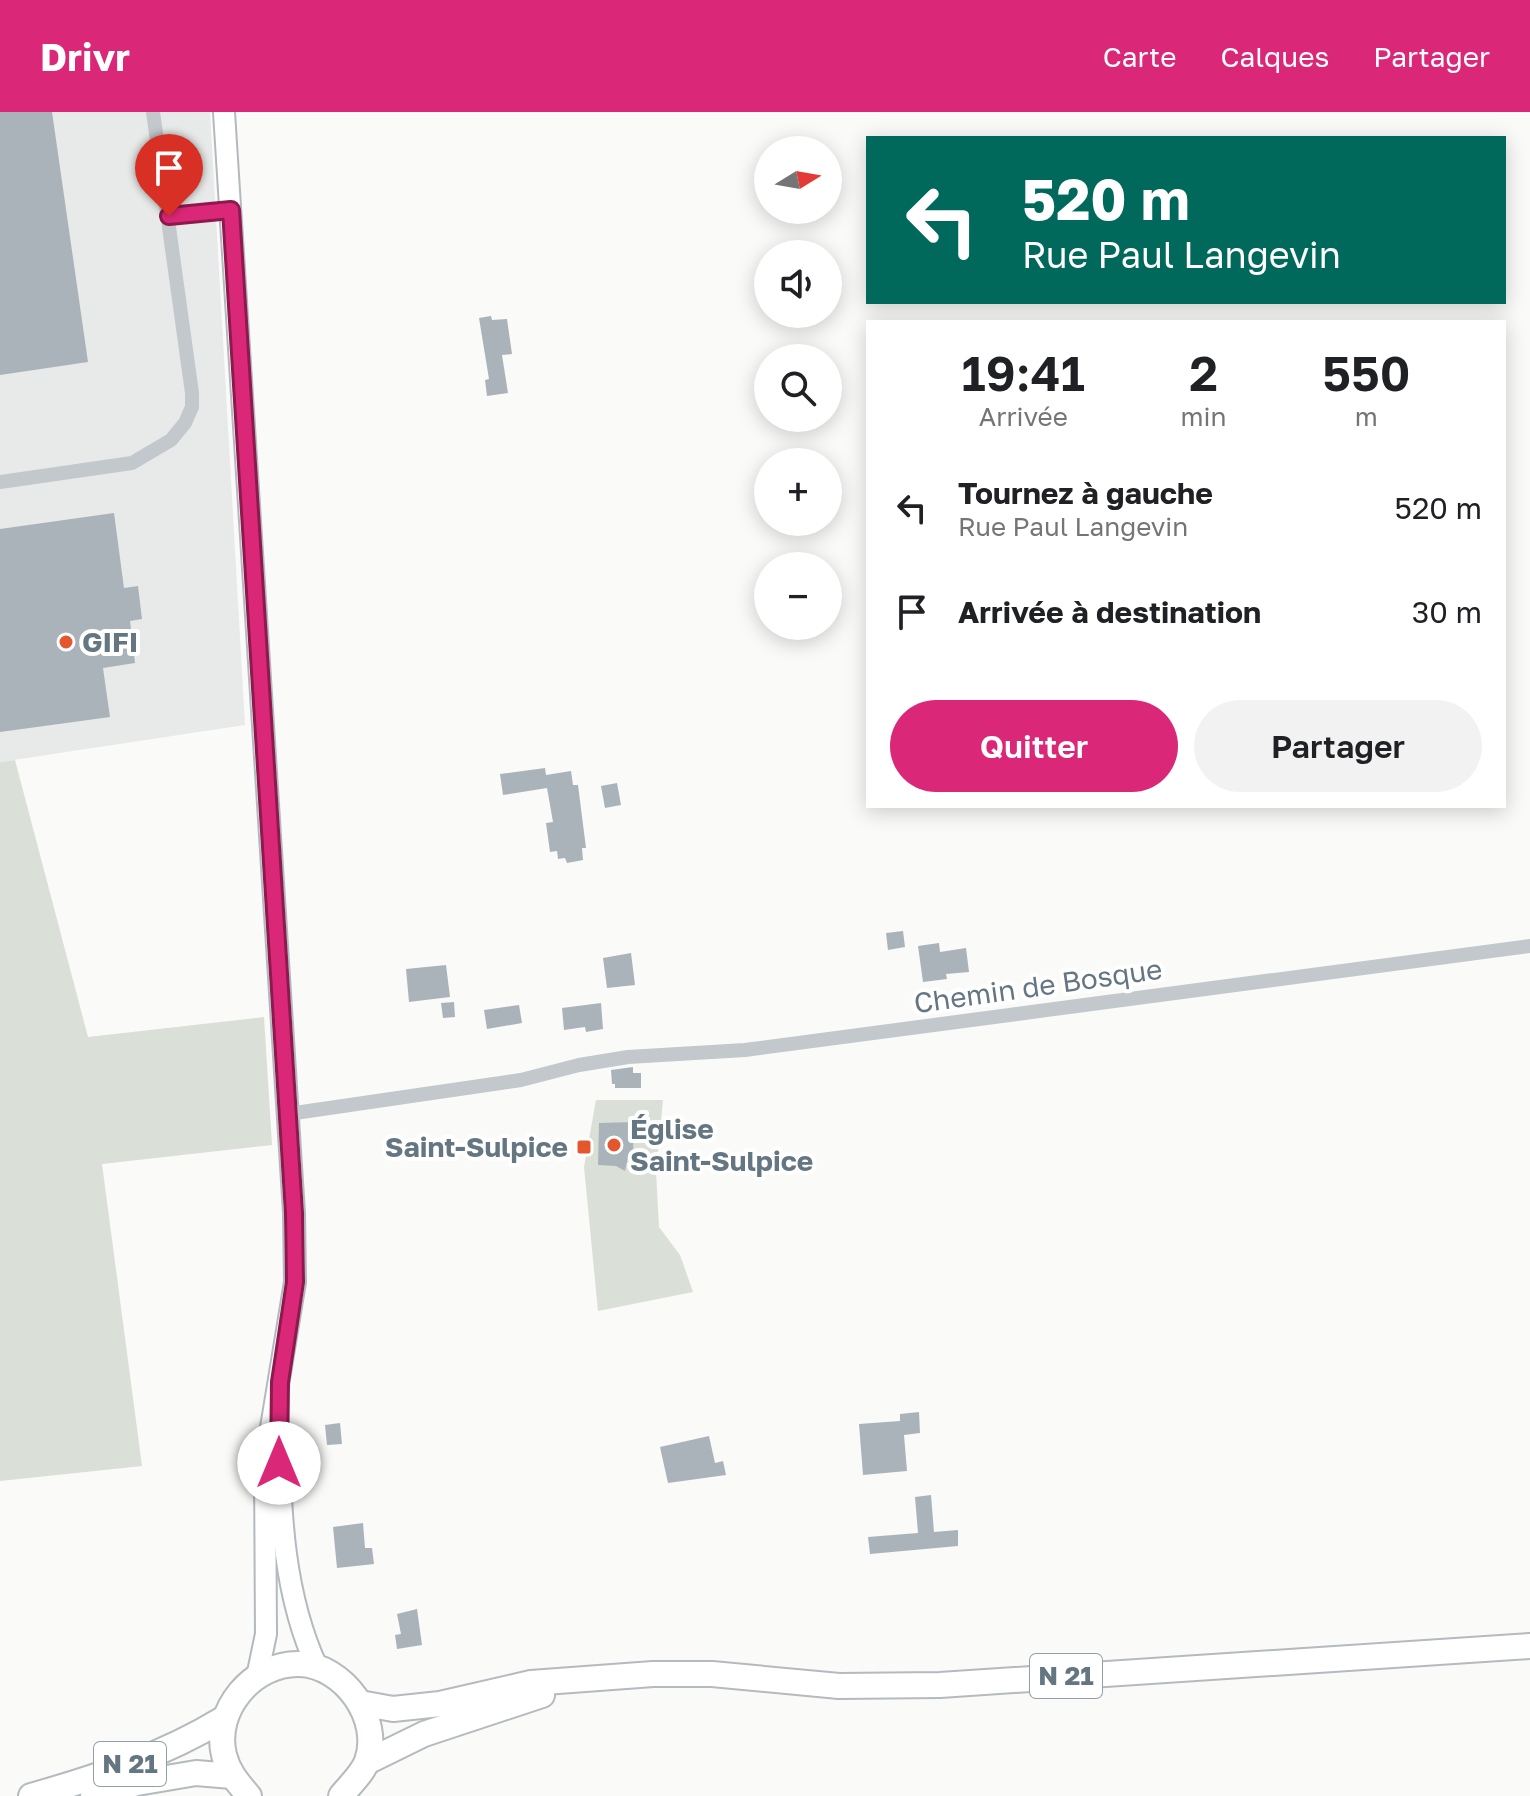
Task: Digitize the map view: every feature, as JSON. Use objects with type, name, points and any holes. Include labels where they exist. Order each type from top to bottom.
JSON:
[{"type":"main road","points":[[224,112],[294,1213],[295,1282],[265,1464],[266,1634],[257,1677]]},
{"type":"main road","points":[[280,1382],[279,1463],[289,1572],[301,1631],[317,1667]]},
{"type":"main road","name":"N 21","points":[[360,1703],[393,1709],[440,1704],[531,1683],[653,1674],[712,1674],[839,1686],[940,1685],[1530,1646]]},
{"type":"main road","points":[[249,1796],[232,1776],[223,1753],[223,1719],[236,1696],[257,1677],[299,1664],[317,1667],[340,1679],[360,1703],[370,1730],[367,1762],[341,1796]]},
{"type":"main road","name":"N 21","points":[[367,1762],[424,1734],[602,1677]]},
{"type":"main road","name":"N 21","points":[[31,1796],[100,1776],[192,1738],[223,1719]]},
{"type":"main road","name":"N 21","points":[[93,1796],[137,1783],[196,1773],[232,1776]]},
{"type":"street","points":[[0,482],[132,463],[171,440],[185,423],[192,407],[153,112]]},
{"type":"street","points":[[169,216],[231,210]]},
{"type":"street","name":"Chemin de Bosque","points":[[288,1114],[521,1080],[579,1065],[628,1057],[745,1050],[1530,946]]},
{"type":"shaded area","points":[[0,112],[210,112],[245,725],[0,762]]},
{"type":"shaded area","points":[[15,760],[88,1037],[264,1017],[272,1145],[102,1164],[142,1466],[0,1481],[0,762]]},
{"type":"shaded area","points":[[596,1100],[663,1100],[656,1171],[659,1227],[680,1255],[693,1292],[598,1311],[584,1167]]},
{"type":"building","points":[[0,112],[52,112],[88,362],[0,375]]},
{"type":"building","points":[[491,316],[492,320],[507,319],[512,354],[502,355],[508,393],[487,396],[485,380],[489,379],[479,318]]},
{"type":"building","name":"GIFI","points":[[114,513],[124,588],[138,586],[142,619],[130,621],[135,663],[103,668],[110,717],[0,732],[0,529]]},
{"type":"building","points":[[545,768],[546,775],[571,771],[573,785],[578,785],[586,848],[582,848],[583,860],[567,863],[565,858],[558,859],[557,851],[550,852],[546,823],[553,822],[547,788],[503,795],[500,774]]},
{"type":"building","points":[[617,783],[621,805],[605,808],[601,786]]},
{"type":"building","points":[[903,931],[905,947],[888,950],[886,933]]},
{"type":"building","points":[[939,943],[940,952],[966,948],[969,972],[946,974],[947,979],[923,982],[918,946]]},
{"type":"building","points":[[631,953],[635,985],[607,988],[603,958]]},
{"type":"building","points":[[446,965],[450,997],[409,1002],[406,969]]},
{"type":"building","points":[[454,1002],[455,1017],[443,1018],[441,1003]]},
{"type":"building","points":[[601,1003],[603,1029],[586,1032],[585,1027],[564,1030],[562,1008]]},
{"type":"building","points":[[519,1005],[522,1023],[487,1029],[484,1010]]},
{"type":"building","points":[[633,1067],[633,1073],[641,1073],[641,1088],[615,1088],[611,1070]]},
{"type":"building","name":"Église Saint-Sulpice","points":[[634,1122],[633,1153],[629,1153],[625,1171],[616,1166],[598,1165],[599,1123]]},
{"type":"building","points":[[919,1412],[920,1433],[904,1435],[907,1471],[863,1475],[859,1424],[900,1421],[900,1414]]},
{"type":"building","points":[[340,1423],[342,1444],[327,1445],[325,1425]]},
{"type":"building","points":[[709,1436],[715,1463],[723,1461],[726,1475],[668,1483],[660,1447]]},
{"type":"building","points":[[931,1495],[934,1532],[958,1530],[958,1546],[870,1554],[868,1537],[918,1533],[915,1497]]},
{"type":"building","points":[[363,1523],[365,1548],[372,1548],[374,1564],[337,1568],[333,1527]]},
{"type":"building","points":[[417,1609],[422,1645],[397,1649],[395,1635],[401,1634],[397,1614]]},
{"type":"place","name":"GIFI","points":[[66,642]]},
{"type":"place","name":"Église Saint-Sulpice","points":[[614,1145]]},
{"type":"place","name":"Saint-Sulpice","points":[[584,1147]]},
{"type":"route","points":[[169,216],[231,210],[294,1213],[295,1282],[280,1382],[279,1463]]}]
